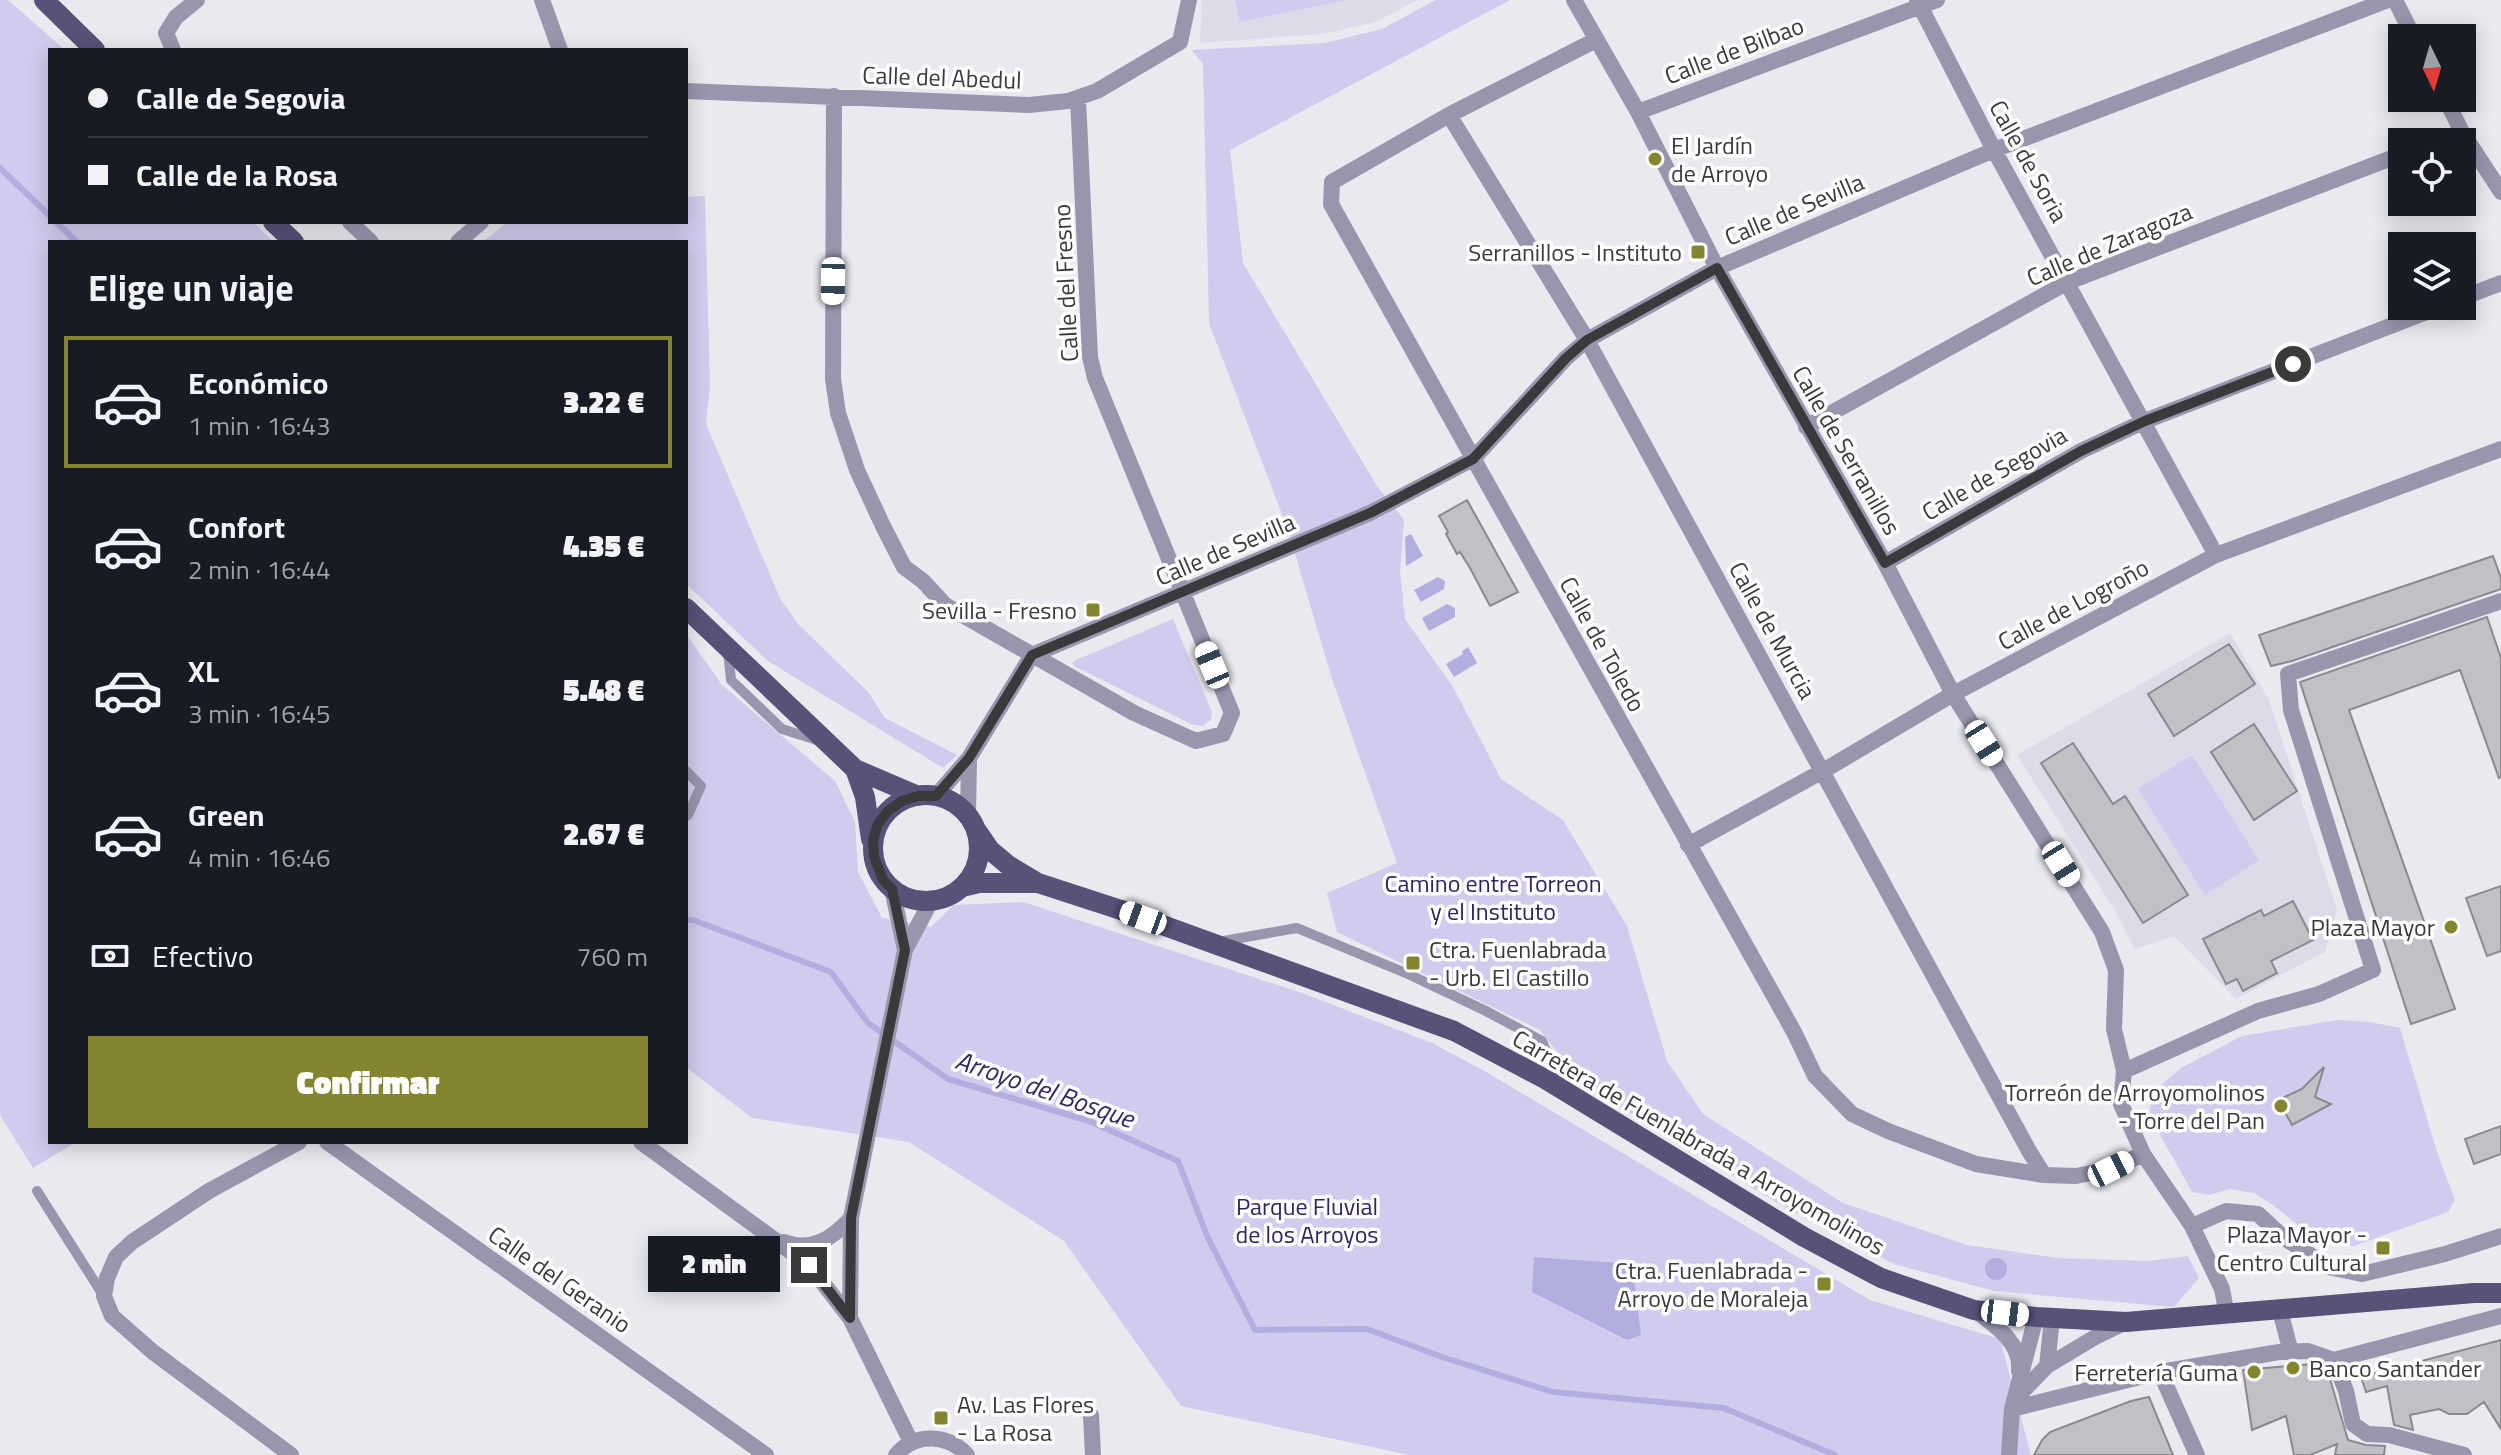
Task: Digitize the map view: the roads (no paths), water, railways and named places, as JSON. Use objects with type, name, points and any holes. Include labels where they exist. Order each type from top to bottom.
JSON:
[{"type":"main road","points":[[44,0],[93,48]]},
{"type":"main road","points":[[275,224],[292,240]]},
{"type":"main road","points":[[688,610],[855,769],[959,806],[972,823],[979,846],[978,862],[962,887],[931,901],[917,900],[892,889],[883,880],[874,857],[865,797],[855,769]]},
{"type":"main road","points":[[874,857],[876,832],[888,811],[902,801],[927,796]]},
{"type":"main road","name":"Carretera de Fuenlabrada a Arroyomolinos","points":[[972,823],[990,850],[1038,883],[1454,1031],[1562,1089],[1839,1256],[1881,1278],[1974,1310],[2044,1318],[2126,1322],[2501,1293]]},
{"type":"main road","name":"Carretera de Fuenlabrada a Arroyomolinos","points":[[962,887],[979,883],[1038,883]]},
{"type":"street","points":[[172,48],[166,33],[176,17],[197,0]]},
{"type":"street","points":[[542,0],[559,48]]},
{"type":"street","name":"Calle del Abedul","points":[[688,91],[977,105],[1068,101],[1097,91],[1180,42],[1189,0]]},
{"type":"street","name":"Calle de Serranillos","points":[[1574,0],[1638,112],[1717,268],[1885,563],[1953,694],[2102,932],[2116,970],[2114,1029],[2124,1071],[2121,1104],[2143,1154],[2192,1226],[2222,1289],[2227,1315]]},
{"type":"street","name":"Calle de Bilbao","points":[[1638,112],[1918,3],[1937,0]]},
{"type":"street","name":"Calle de Sevilla","points":[[1032,655],[1370,513],[1473,459],[1566,358],[1587,340],[1717,268],[1994,150],[2388,0]]},
{"type":"street","points":[[2395,0],[2407,24]]},
{"type":"street","name":"Calle de Soria","points":[[1918,3],[1994,150],[2216,555]]},
{"type":"street","name":"Calle de Toledo","points":[[1596,40],[1449,115],[1332,182],[1331,204],[1794,1032],[1815,1076],[1852,1114],[1976,1164],[2044,1175],[2076,1176],[2111,1169],[2143,1154]]},
{"type":"street","points":[[834,96],[832,374],[838,413],[857,470],[904,567],[923,581],[945,605],[1032,655],[969,758],[927,796]]},
{"type":"street","name":"Calle del Fresno","points":[[1032,655],[1134,713],[1196,741],[1223,734],[1232,713],[1095,378],[1090,357],[1078,98]]},
{"type":"street","name":"Calle de Murcia","points":[[1449,115],[1587,340],[2044,1175]]},
{"type":"street","points":[[2476,154],[2501,192]]},
{"type":"street","name":"Calle de Zaragoza","points":[[1806,427],[2068,282],[2388,159]]},
{"type":"street","points":[[352,224],[369,240]]},
{"type":"street","points":[[460,240],[479,224]]},
{"type":"street","points":[[2476,293],[2501,283]]},
{"type":"street","name":"Calle de Segovia","points":[[1885,563],[2081,451],[2145,421],[2406,320]]},
{"type":"street","name":"Calle de Logroño","points":[[1688,845],[1823,771],[1953,694],[2216,555],[2501,449]]},
{"type":"street","points":[[2124,1071],[2258,1011],[2319,994],[2373,970],[2291,710],[2288,674],[2501,601]]},
{"type":"street","points":[[969,758],[972,823]]},
{"type":"street","points":[[892,889],[905,950]]},
{"type":"street","points":[[850,1318],[851,1218],[905,950],[931,901]]},
{"type":"street","points":[[291,1455],[153,1352],[112,1316],[104,1296],[107,1278],[116,1257],[132,1242],[209,1191],[295,1144]]},
{"type":"street","name":"Calle del Geranio","points":[[330,1144],[766,1455]]},
{"type":"street","points":[[644,1144],[809,1265],[850,1318],[911,1442]]},
{"type":"street","points":[[2192,1226],[2226,1211],[2258,1214],[2283,1237],[2328,1267],[2362,1274],[2445,1254],[2501,1236]]},
{"type":"street","points":[[775,1239],[798,1247],[812,1246],[836,1235],[851,1218]]},
{"type":"street","points":[[1974,1310],[1997,1326],[2021,1359],[2009,1455]]},
{"type":"street","points":[[2280,1311],[2291,1352]]},
{"type":"street","points":[[2014,1403],[2160,1372],[2291,1352],[2308,1351],[2334,1360],[2501,1316]]},
{"type":"street","points":[[2014,1403],[2044,1318]]},
{"type":"street","points":[[2044,1318],[2047,1366]]},
{"type":"street","points":[[2014,1403],[2047,1366],[2126,1322]]},
{"type":"street","points":[[2334,1360],[2346,1391],[2353,1424],[2367,1434],[2389,1435],[2464,1455]]},
{"type":"street","points":[[2160,1372],[2197,1455]]},
{"type":"street","points":[[1091,1415],[1093,1455]]},
{"type":"street","points":[[896,1455],[911,1442],[929,1438],[944,1439],[967,1455]]},
{"type":"lane","points":[[688,773],[701,786],[688,815]]},
{"type":"lane","points":[[1212,943],[1297,928],[1484,1010],[1542,1041],[1562,1089]]},
{"type":"lane","points":[[37,1191],[104,1296]]},
{"type":"waterway","name":"Arroyo del Bosque","points":[[0,168],[48,214]]},
{"type":"waterway","name":"Arroyo del Bosque","points":[[58,224],[75,240]]},
{"type":"waterway","name":"Arroyo del Bosque","points":[[688,920],[831,972],[868,1023],[948,1079],[1089,1121],[1178,1161],[1208,1238],[1255,1330],[1367,1329],[1442,1357],[1553,1392],[1724,1408],[1835,1455]]},
{"type":"place","name":"El Jardín de Arroyo","points":[[1655,159]]},
{"type":"place","name":"Serranillos - Instituto","points":[[1698,252]]},
{"type":"place","name":"Sevilla - Fresno","points":[[1093,610]]},
{"type":"place","name":"Plaza Mayor","points":[[2451,927]]},
{"type":"place","name":"Ctra. Fuenlabrada - Urb. El Castillo","points":[[1413,963]]},
{"type":"place","name":"Torreón de Arroyomolinos - Torre del Pan","points":[[2281,1106]]},
{"type":"place","name":"Plaza Mayor - Centro Cultural","points":[[2383,1248]]},
{"type":"place","name":"Ctra. Fuenlabrada - Arroyo de Moraleja","points":[[1824,1284]]},
{"type":"place","name":"Banco Santander","points":[[2293,1368]]},
{"type":"place","name":"Ferretería Guma","points":[[2254,1372]]},
{"type":"place","name":"Av. Las Flores - La Rosa","points":[[941,1418]]},
{"type":"park label","name":"Camino entre Torreon y el Instituto","points":[[1493,897]]},
{"type":"park label","name":"Parque Fluvial de los Arroyos","points":[[1307,1220]]}]
